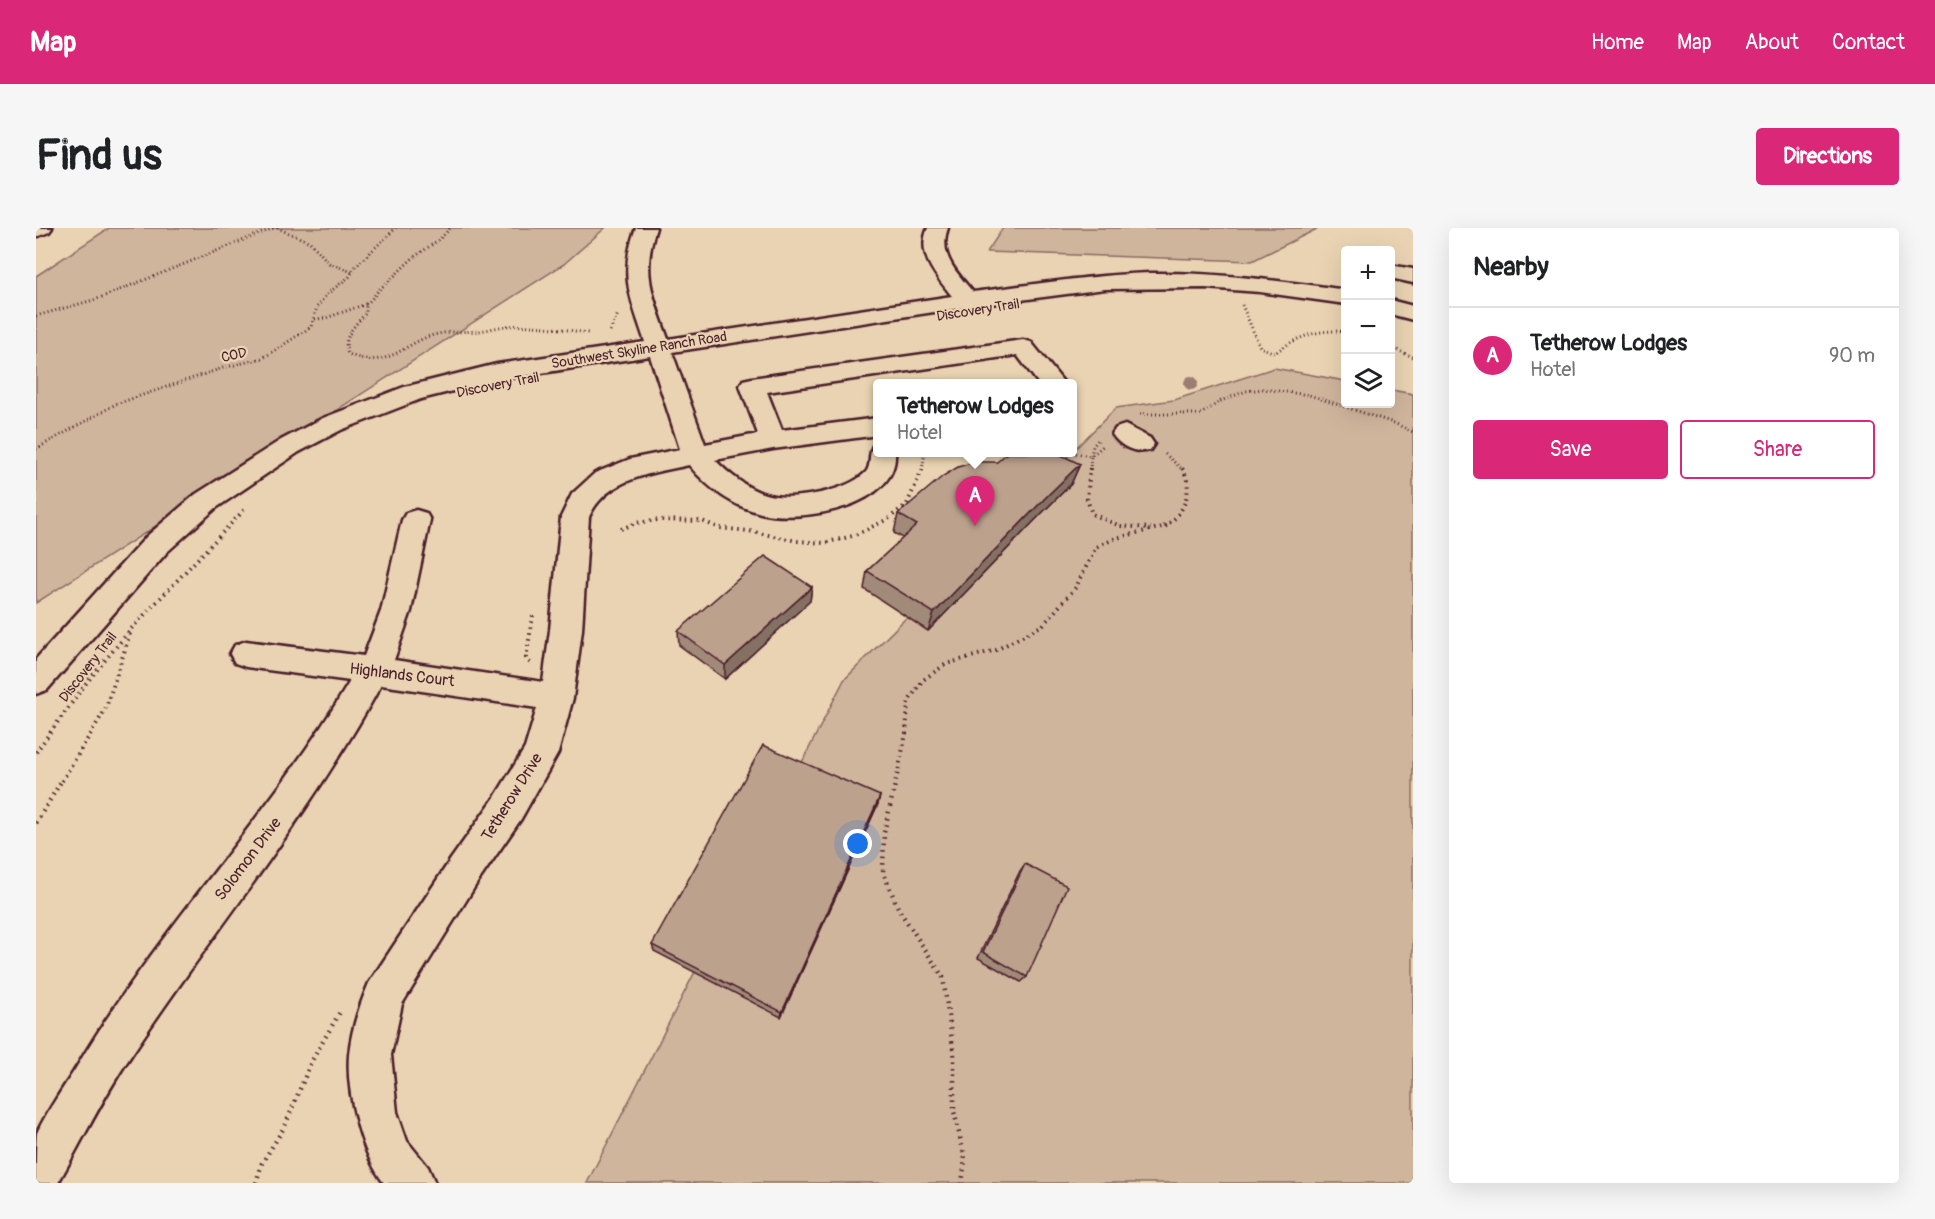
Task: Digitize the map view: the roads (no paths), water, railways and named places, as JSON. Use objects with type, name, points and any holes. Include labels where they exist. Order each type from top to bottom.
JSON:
[{"type":"street","points":[[36,231],[42,228]]},
{"type":"street","points":[[646,228],[640,244],[637,265],[638,287],[696,456],[712,476],[760,503],[780,507],[816,504],[845,496],[871,482],[882,468],[882,457]]},
{"type":"street","points":[[938,228],[933,246],[937,259],[967,300]]},
{"type":"street","points":[[1395,272],[1413,276]]},
{"type":"street","name":"Southwest Skyline Ranch Road","points":[[36,681],[157,544],[206,501],[290,446],[373,407],[456,381],[497,372],[967,300],[1105,282],[1152,280],[1260,285],[1341,296]]},
{"type":"street","points":[[1395,309],[1413,313]]},
{"type":"street","points":[[773,440],[752,386],[1023,347],[1049,379]]},
{"type":"street","name":"Tetherow Drive","points":[[412,1183],[390,1155],[375,1112],[370,1055],[383,997],[464,871],[508,808],[541,753],[542,696],[566,630],[575,518],[582,501],[605,480],[640,466],[773,440],[873,431]]},
{"type":"street","name":"Solomon Drive","points":[[36,1178],[113,1044],[173,959],[279,819],[338,733],[373,671],[396,611],[416,520]]},
{"type":"street","name":"Highlands Court","points":[[246,654],[473,684],[542,696]]},
{"type":"place","name":"Tetherow Lodges","points":[[975,526]]}]
